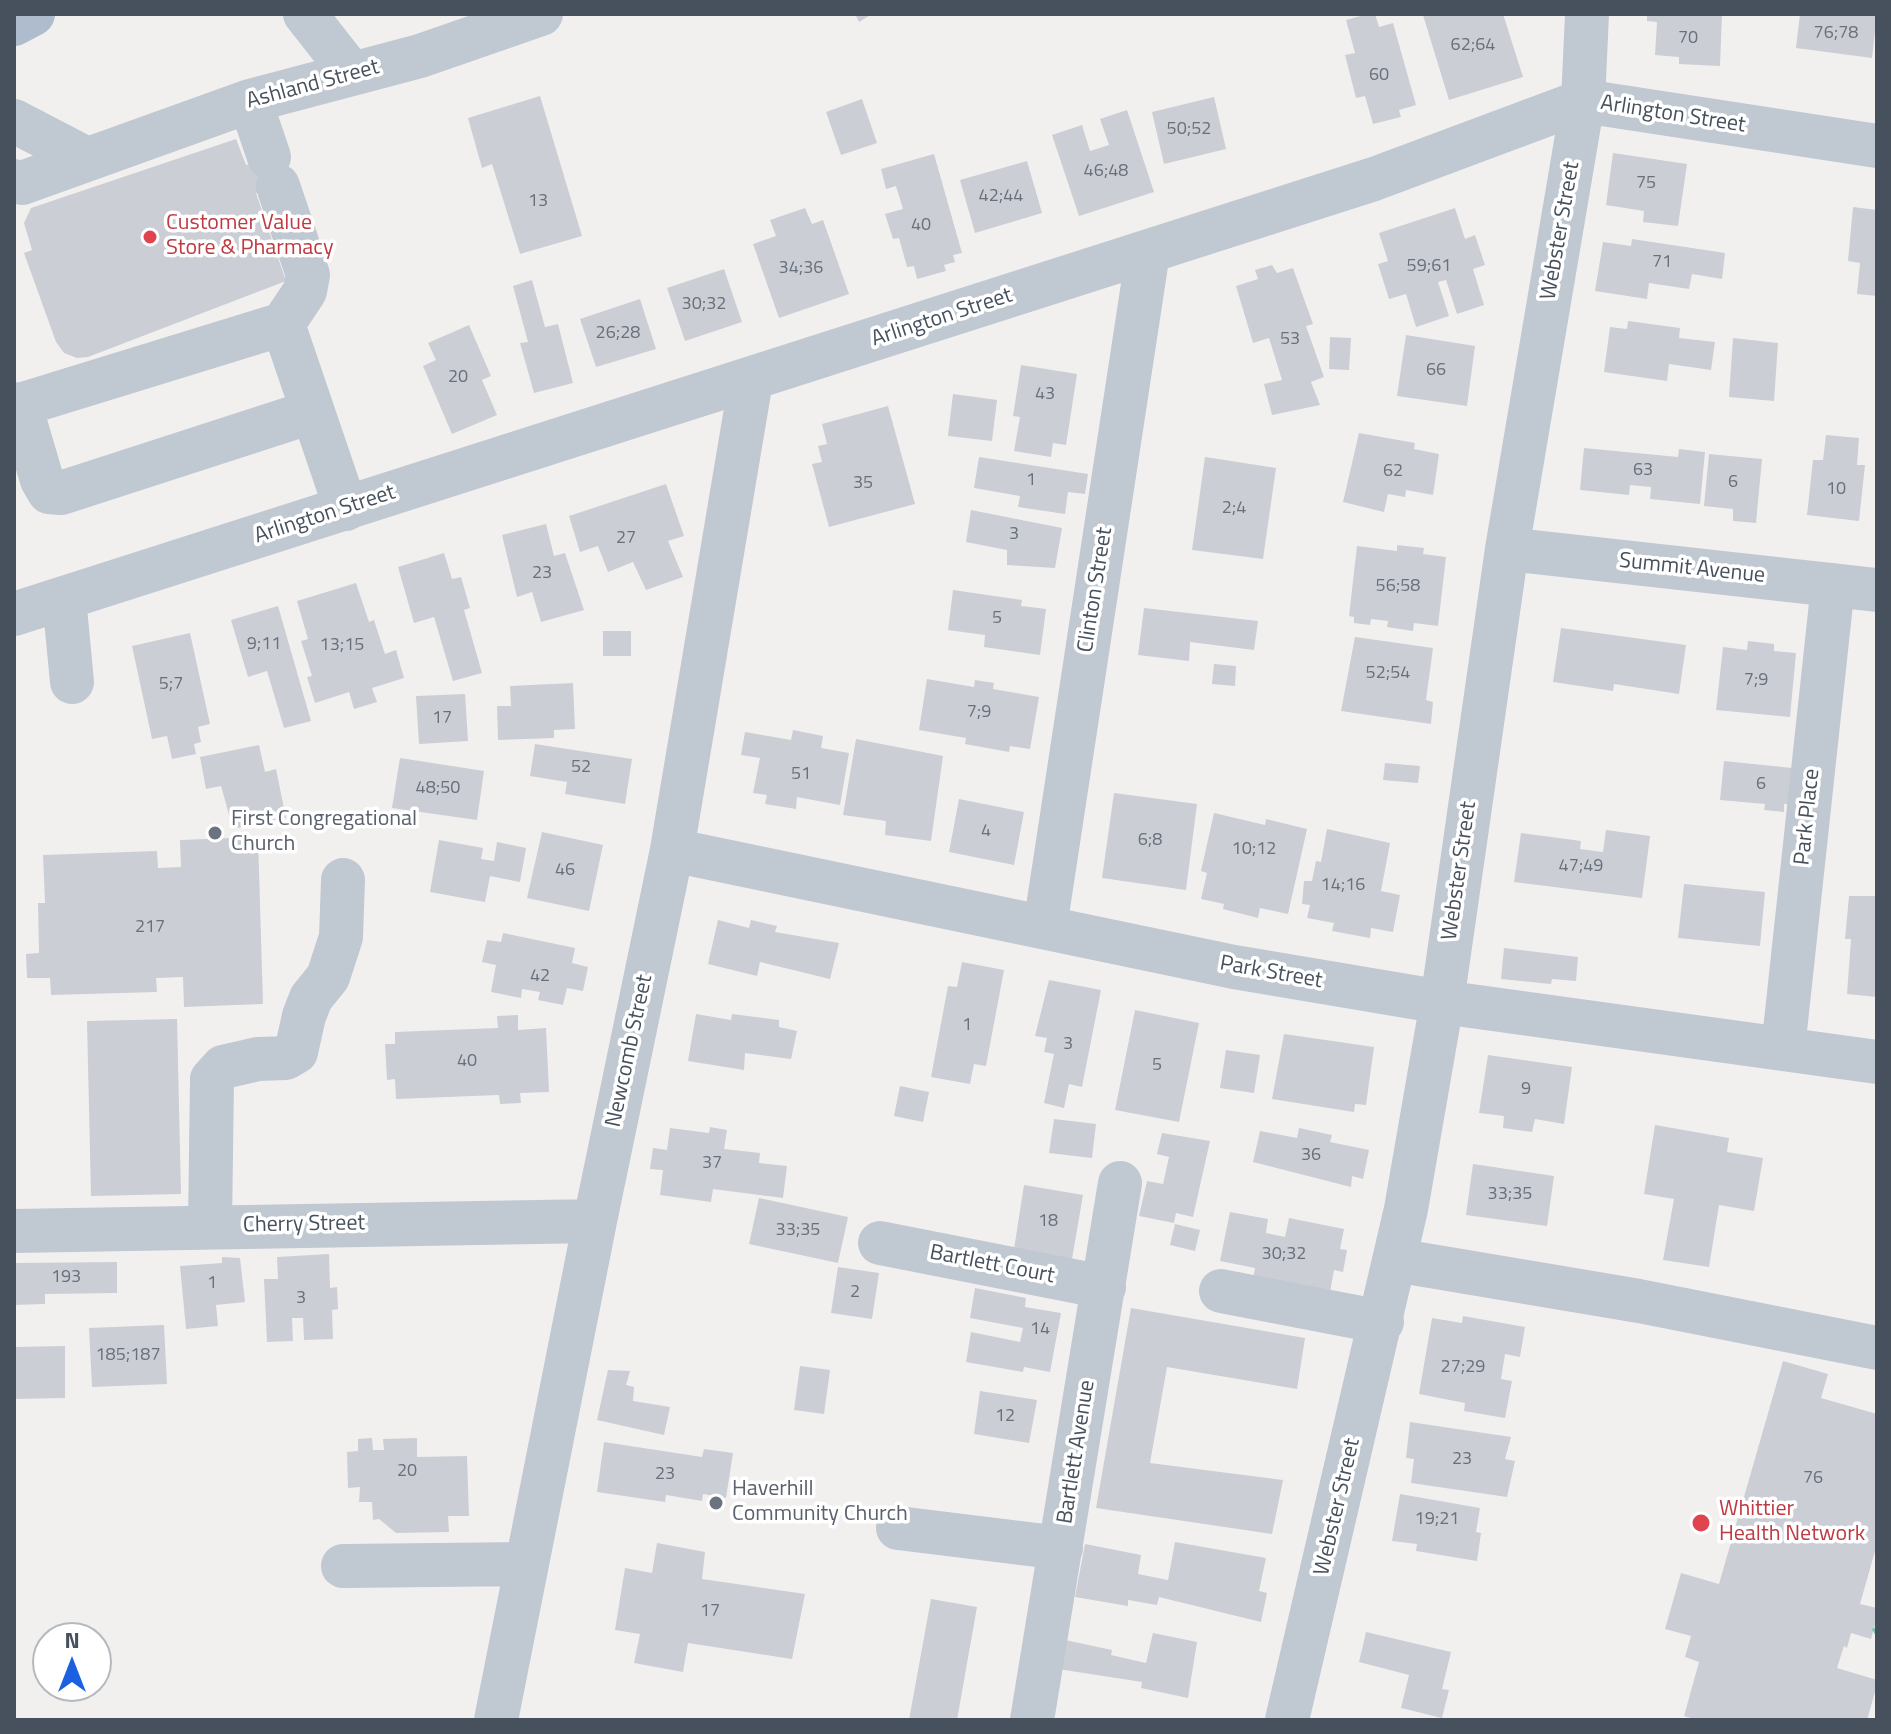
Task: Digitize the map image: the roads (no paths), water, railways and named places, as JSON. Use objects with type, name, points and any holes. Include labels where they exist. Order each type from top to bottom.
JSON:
[{"type":"main road","points":[[14,24],[33,14]]},
{"type":"street","points":[[305,14],[352,74]]},
{"type":"street","name":"Ashland Street","points":[[14,181],[22,183],[250,101],[420,56],[541,14]]},
{"type":"street","name":"Webster Street","points":[[1287,1720],[1382,1322],[1442,1002],[1507,549],[1583,101],[1587,14]]},
{"type":"street","points":[[250,101],[308,275],[305,291],[283,324],[17,404],[42,480],[49,492],[61,493],[311,412]]},
{"type":"street","name":"Arlington Street","points":[[14,614],[1374,179],[1583,101],[1877,146]]},
{"type":"street","points":[[14,121],[87,159]]},
{"type":"street","name":"Clinton Street","points":[[1045,927],[1148,252]]},
{"type":"street","points":[[283,324],[346,509]]},
{"type":"street","name":"Newcomb Street","points":[[496,1720],[672,850],[751,380]]},
{"type":"street","name":"Summit Avenue","points":[[1507,549],[1877,590]]},
{"type":"street","name":"Park Place","points":[[1783,1049],[1833,585]]},
{"type":"street","points":[[64,598],[72,682]]},
{"type":"street","name":"Park Street","points":[[672,850],[1234,967],[1442,1002],[1877,1062]]},
{"type":"street","points":[[210,1227],[212,1079],[223,1067],[258,1059],[286,1058],[296,1052],[311,998],[328,977],[341,937],[343,880]]},
{"type":"street","name":"Bartlett Avenue","points":[[1032,1720],[1120,1183]]},
{"type":"street","name":"Cherry Street","points":[[14,1231],[595,1221]]},
{"type":"street","name":"Bartlett Court","points":[[880,1243],[1104,1287]]},
{"type":"street","points":[[1395,1260],[1639,1301],[1877,1348]]},
{"type":"street","points":[[1221,1291],[1382,1322]]},
{"type":"street","points":[[898,1528],[1061,1548]]},
{"type":"street","points":[[343,1566],[526,1564]]},
{"type":"place","name":"Customer Value Store & Pharmacy","points":[[150,237]]},
{"type":"place","name":"First Congregational Church","points":[[215,833]]},
{"type":"place","name":"Haverhill Community Church","points":[[716,1503]]},
{"type":"place","name":"Whittier Health Network","points":[[1701,1523]]}]
